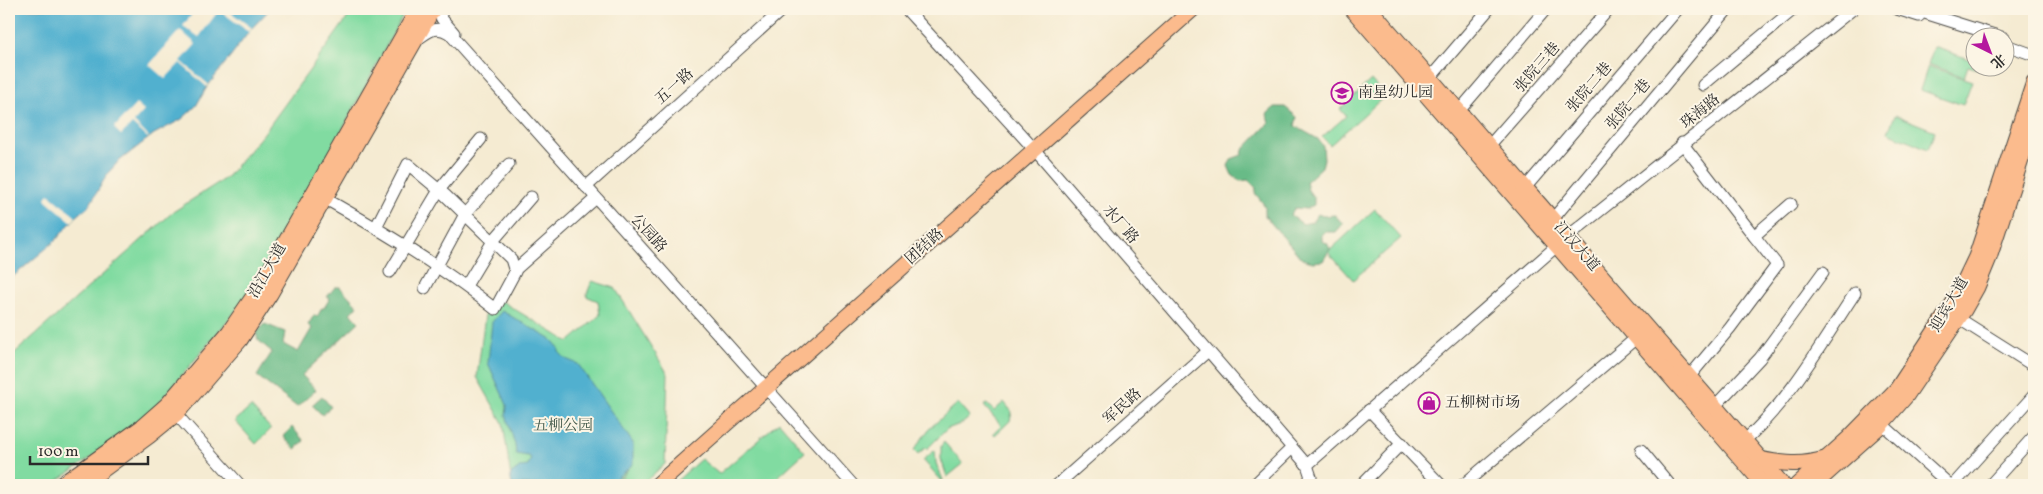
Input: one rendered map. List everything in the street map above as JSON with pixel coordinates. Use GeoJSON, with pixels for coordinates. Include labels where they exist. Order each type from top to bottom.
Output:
{"type":"FeatureCollection","features":[{"type":"Feature","properties":{"kind":"main road","name":"沿江大道"},"geometry":{"type":"LineString","coordinates":[[61,485],[142,427],[167,405],[229,332],[260,287],[418,9]]}},
{"type":"Feature","properties":{"kind":"main road","name":"沿江大道"},"geometry":{"type":"LineString","coordinates":[[82,485],[176,414],[240,340],[270,294],[433,9]]}},
{"type":"Feature","properties":{"kind":"main road","name":"团结路"},"geometry":{"type":"LineString","coordinates":[[657,485],[765,384],[1031,146],[1179,9]]}},
{"type":"Feature","properties":{"kind":"main road","name":"团结路"},"geometry":{"type":"LineString","coordinates":[[1031,146],[1193,9]]}},
{"type":"Feature","properties":{"kind":"main road","name":"江汉大道"},"geometry":{"type":"LineString","coordinates":[[1352,9],[1563,239],[1654,347],[1761,483]]}},
{"type":"Feature","properties":{"kind":"main road","name":"江汉大道"},"geometry":{"type":"LineString","coordinates":[[1370,9],[1551,219],[1563,239]]}},
{"type":"Feature","properties":{"kind":"main road","name":"迎宾大道"},"geometry":{"type":"LineString","coordinates":[[1814,485],[1881,424],[1906,396],[1977,287],[1986,266],[2029,128],[2034,82]]}},
{"type":"Feature","properties":{"kind":"main road","name":"迎宾大道"},"geometry":{"type":"LineString","coordinates":[[1797,485],[1826,473],[1897,389],[1957,297],[1976,257],[2029,128]]}},
{"type":"Feature","properties":{"kind":"main road","name":"江汉大道"},"geometry":{"type":"LineString","coordinates":[[1654,347],[1689,377],[1783,485]]}},
{"type":"Feature","properties":{"kind":"main road","name":"团结路"},"geometry":{"type":"LineString","coordinates":[[646,485],[765,384]]}},
{"type":"Feature","properties":{"kind":"main road"},"geometry":{"type":"LineString","coordinates":[[1760,459],[1786,465],[1810,464],[1826,473]]}},
{"type":"Feature","properties":{"kind":"street"},"geometry":{"type":"LineString","coordinates":[[437,9],[447,26],[588,186],[858,485]]}},
{"type":"Feature","properties":{"kind":"street","name":"五一路"},"geometry":{"type":"LineString","coordinates":[[588,186],[783,9]]}},
{"type":"Feature","properties":{"kind":"street","name":"水厂路"},"geometry":{"type":"LineString","coordinates":[[906,9],[1031,146],[1307,465]]}},
{"type":"Feature","properties":{"kind":"street"},"geometry":{"type":"LineString","coordinates":[[1430,78],[1489,9]]}},
{"type":"Feature","properties":{"kind":"street"},"geometry":{"type":"LineString","coordinates":[[1458,111],[1546,9]]}},
{"type":"Feature","properties":{"kind":"street","name":"张院三巷"},"geometry":{"type":"LineString","coordinates":[[1489,146],[1609,9]]}},
{"type":"Feature","properties":{"kind":"street","name":"张院二巷"},"geometry":{"type":"LineString","coordinates":[[1524,187],[1677,9]]}},
{"type":"Feature","properties":{"kind":"street","name":"张院一巷"},"geometry":{"type":"LineString","coordinates":[[1551,219],[1727,9]]}},
{"type":"Feature","properties":{"kind":"street"},"geometry":{"type":"LineString","coordinates":[[1702,85],[1794,9]]}},
{"type":"Feature","properties":{"kind":"street","name":"珠海路"},"geometry":{"type":"LineString","coordinates":[[1307,465],[1563,239],[1851,9]]}},
{"type":"Feature","properties":{"kind":"street"},"geometry":{"type":"LineString","coordinates":[[1898,9],[1966,32]]}},
{"type":"Feature","properties":{"kind":"street"},"geometry":{"type":"LineString","coordinates":[[1912,9],[1973,28]]}},
{"type":"Feature","properties":{"kind":"street","name":"公园路"},"geometry":{"type":"LineString","coordinates":[[413,43],[435,28],[449,33],[765,384],[853,485]]}},
{"type":"Feature","properties":{"kind":"street"},"geometry":{"type":"LineString","coordinates":[[2016,41],[2034,47]]}},
{"type":"Feature","properties":{"kind":"street"},"geometry":{"type":"LineString","coordinates":[[2016,49],[2034,55]]}},
{"type":"Feature","properties":{"kind":"street"},"geometry":{"type":"LineString","coordinates":[[390,272],[439,190],[482,139]]}},
{"type":"Feature","properties":{"kind":"street"},"geometry":{"type":"LineString","coordinates":[[1682,144],[1777,265],[1730,328],[1689,377]]}},
{"type":"Feature","properties":{"kind":"street"},"geometry":{"type":"LineString","coordinates":[[324,198],[405,245],[466,286],[495,309],[516,272],[512,259],[439,190],[408,164],[376,227]]}},
{"type":"Feature","properties":{"kind":"street"},"geometry":{"type":"LineString","coordinates":[[425,288],[465,214],[509,164]]}},
{"type":"Feature","properties":{"kind":"street"},"geometry":{"type":"LineString","coordinates":[[466,286],[493,240],[530,197]]}},
{"type":"Feature","properties":{"kind":"street"},"geometry":{"type":"LineString","coordinates":[[515,270],[596,198]]}},
{"type":"Feature","properties":{"kind":"street"},"geometry":{"type":"LineString","coordinates":[[1754,236],[1791,204]]}},
{"type":"Feature","properties":{"kind":"street"},"geometry":{"type":"LineString","coordinates":[[1714,407],[1760,358],[1823,272]]}},
{"type":"Feature","properties":{"kind":"street"},"geometry":{"type":"LineString","coordinates":[[1744,441],[1774,411],[1802,373],[1855,293]]}},
{"type":"Feature","properties":{"kind":"street"},"geometry":{"type":"LineString","coordinates":[[1958,318],[2034,366]]}},
{"type":"Feature","properties":{"kind":"street"},"geometry":{"type":"LineString","coordinates":[[1463,485],[1637,327]]}},
{"type":"Feature","properties":{"kind":"street","name":"军民路"},"geometry":{"type":"LineString","coordinates":[[1057,485],[1208,351]]}},
{"type":"Feature","properties":{"kind":"street"},"geometry":{"type":"LineString","coordinates":[[1881,424],[1951,485],[2034,395]]}},
{"type":"Feature","properties":{"kind":"street"},"geometry":{"type":"LineString","coordinates":[[1370,410],[1441,485]]}},
{"type":"Feature","properties":{"kind":"street"},"geometry":{"type":"LineString","coordinates":[[176,414],[240,485]]}},
{"type":"Feature","properties":{"kind":"street"},"geometry":{"type":"LineString","coordinates":[[1990,485],[2034,436]]}},
{"type":"Feature","properties":{"kind":"street"},"geometry":{"type":"LineString","coordinates":[[1361,485],[1402,443]]}},
{"type":"Feature","properties":{"kind":"street"},"geometry":{"type":"LineString","coordinates":[[1254,485],[1292,448]]}},
{"type":"Feature","properties":{"kind":"street"},"geometry":{"type":"LineString","coordinates":[[1641,450],[1670,485]]}},
{"type":"Feature","properties":{"kind":"street"},"geometry":{"type":"LineString","coordinates":[[1306,485],[1311,477],[1307,465]]}},
{"type":"Feature","properties":{"kind":"green space"},"geometry":{"type":"Polygon","coordinates":[[[354,9],[406,9],[266,275],[141,424],[51,485],[9,485],[9,358],[173,212],[227,177],[264,133],[354,9]]]}},
{"type":"Feature","properties":{"kind":"green space"},"geometry":{"type":"Polygon","coordinates":[[[1934,47],[1966,58],[1966,72],[1964,77],[1928,64],[1934,47]]]}},
{"type":"Feature","properties":{"kind":"green space"},"geometry":{"type":"Polygon","coordinates":[[[1928,66],[1972,81],[1963,105],[1920,90],[1928,66]]]}},
{"type":"Feature","properties":{"kind":"green space"},"geometry":{"type":"Polygon","coordinates":[[[1371,80],[1385,96],[1330,145],[1322,137],[1346,116],[1340,109],[1371,80]]]}},
{"type":"Feature","properties":{"kind":"green space"},"geometry":{"type":"Polygon","coordinates":[[[1275,107],[1285,107],[1297,117],[1295,126],[1318,139],[1323,146],[1324,159],[1322,167],[1306,182],[1308,190],[1314,198],[1314,205],[1306,209],[1295,208],[1290,215],[1303,224],[1312,222],[1318,214],[1323,216],[1335,215],[1343,224],[1336,232],[1322,234],[1322,241],[1327,243],[1330,249],[1323,261],[1313,262],[1302,259],[1265,216],[1265,206],[1255,193],[1256,188],[1248,180],[1240,181],[1232,175],[1228,166],[1231,159],[1242,155],[1243,150],[1269,123],[1267,114],[1275,107]]]}},
{"type":"Feature","properties":{"kind":"green space"},"geometry":{"type":"Polygon","coordinates":[[[1895,115],[1935,131],[1928,149],[1888,132],[1895,115]]]}},
{"type":"Feature","properties":{"kind":"green space"},"geometry":{"type":"Polygon","coordinates":[[[1375,209],[1401,238],[1353,280],[1328,252],[1375,209]]]}},
{"type":"Feature","properties":{"kind":"green space","name":"五柳公园"},"geometry":{"type":"Polygon","coordinates":[[[592,281],[615,288],[668,374],[665,464],[641,485],[616,485],[628,469],[613,485],[512,485],[503,423],[477,377],[485,315],[501,301],[569,342],[600,315],[598,301],[586,296],[592,281]]]}},
{"type":"Feature","properties":{"kind":"green space"},"geometry":{"type":"Polygon","coordinates":[[[335,287],[340,287],[358,306],[350,313],[359,322],[302,375],[316,390],[297,407],[257,376],[272,352],[258,340],[256,333],[265,324],[285,332],[283,344],[298,352],[312,328],[308,325],[314,315],[317,317],[322,308],[324,308],[330,298],[327,297],[335,287]]]}},
{"type":"Feature","properties":{"kind":"green space"},"geometry":{"type":"Polygon","coordinates":[[[322,396],[331,407],[322,415],[312,405],[322,396]]]}},
{"type":"Feature","properties":{"kind":"green space"},"geometry":{"type":"Polygon","coordinates":[[[1004,402],[1012,412],[1010,421],[995,435],[993,433],[1001,425],[984,406],[987,404],[994,411],[1004,402]]]}},
{"type":"Feature","properties":{"kind":"green space"},"geometry":{"type":"Polygon","coordinates":[[[958,403],[970,417],[963,423],[947,429],[927,449],[925,448],[918,454],[914,450],[929,429],[958,403]]]}},
{"type":"Feature","properties":{"kind":"green space"},"geometry":{"type":"Polygon","coordinates":[[[251,407],[271,429],[256,444],[235,421],[251,407]]]}},
{"type":"Feature","properties":{"kind":"green space"},"geometry":{"type":"Polygon","coordinates":[[[779,422],[805,452],[769,485],[672,485],[701,459],[719,474],[779,422]]]}},
{"type":"Feature","properties":{"kind":"green space"},"geometry":{"type":"Polygon","coordinates":[[[292,427],[304,441],[295,449],[283,436],[292,427]]]}},
{"type":"Feature","properties":{"kind":"green space"},"geometry":{"type":"Polygon","coordinates":[[[944,442],[963,464],[947,477],[941,459],[941,446],[944,442]]]}},
{"type":"Feature","properties":{"kind":"green space"},"geometry":{"type":"Polygon","coordinates":[[[935,450],[936,463],[942,481],[923,460],[935,450]]]}},
{"type":"Feature","properties":{"kind":"water"},"geometry":{"type":"Polygon","coordinates":[[[9,9],[270,9],[252,28],[207,87],[196,106],[182,119],[154,134],[118,162],[108,173],[89,206],[76,217],[55,241],[9,280],[9,9]]]}},
{"type":"Feature","properties":{"kind":"water","name":"五柳公园"},"geometry":{"type":"Polygon","coordinates":[[[502,311],[552,340],[566,359],[578,364],[633,443],[633,464],[608,485],[512,485],[510,475],[521,467],[528,466],[531,458],[516,454],[506,415],[507,405],[488,363],[492,322],[502,311]]]}},
{"type":"Feature","properties":{"kind":"pier"},"geometry":{"type":"Polygon","coordinates":[[[196,9],[226,9],[252,28],[249,32],[219,10],[199,37],[183,26],[196,9]]]}},
{"type":"Feature","properties":{"kind":"pier"},"geometry":{"type":"Polygon","coordinates":[[[180,30],[196,44],[181,61],[209,85],[207,87],[180,63],[165,79],[149,65],[180,30]]]}},
{"type":"Feature","properties":{"kind":"pier"},"geometry":{"type":"Polygon","coordinates":[[[136,104],[144,111],[134,122],[148,138],[132,124],[121,135],[114,128],[136,104]]]}},
{"type":"Feature","properties":{"kind":"pier"},"geometry":{"type":"Polygon","coordinates":[[[49,194],[76,217],[72,222],[45,199],[49,194]]]}},
{"type":"Feature","properties":{"kind":"place","name":"南星幼儿园"},"geometry":{"type":"Point","coordinates":[1342,93]}},
{"type":"Feature","properties":{"kind":"place","name":"五柳树市场"},"geometry":{"type":"Point","coordinates":[1429,403]}}]}
